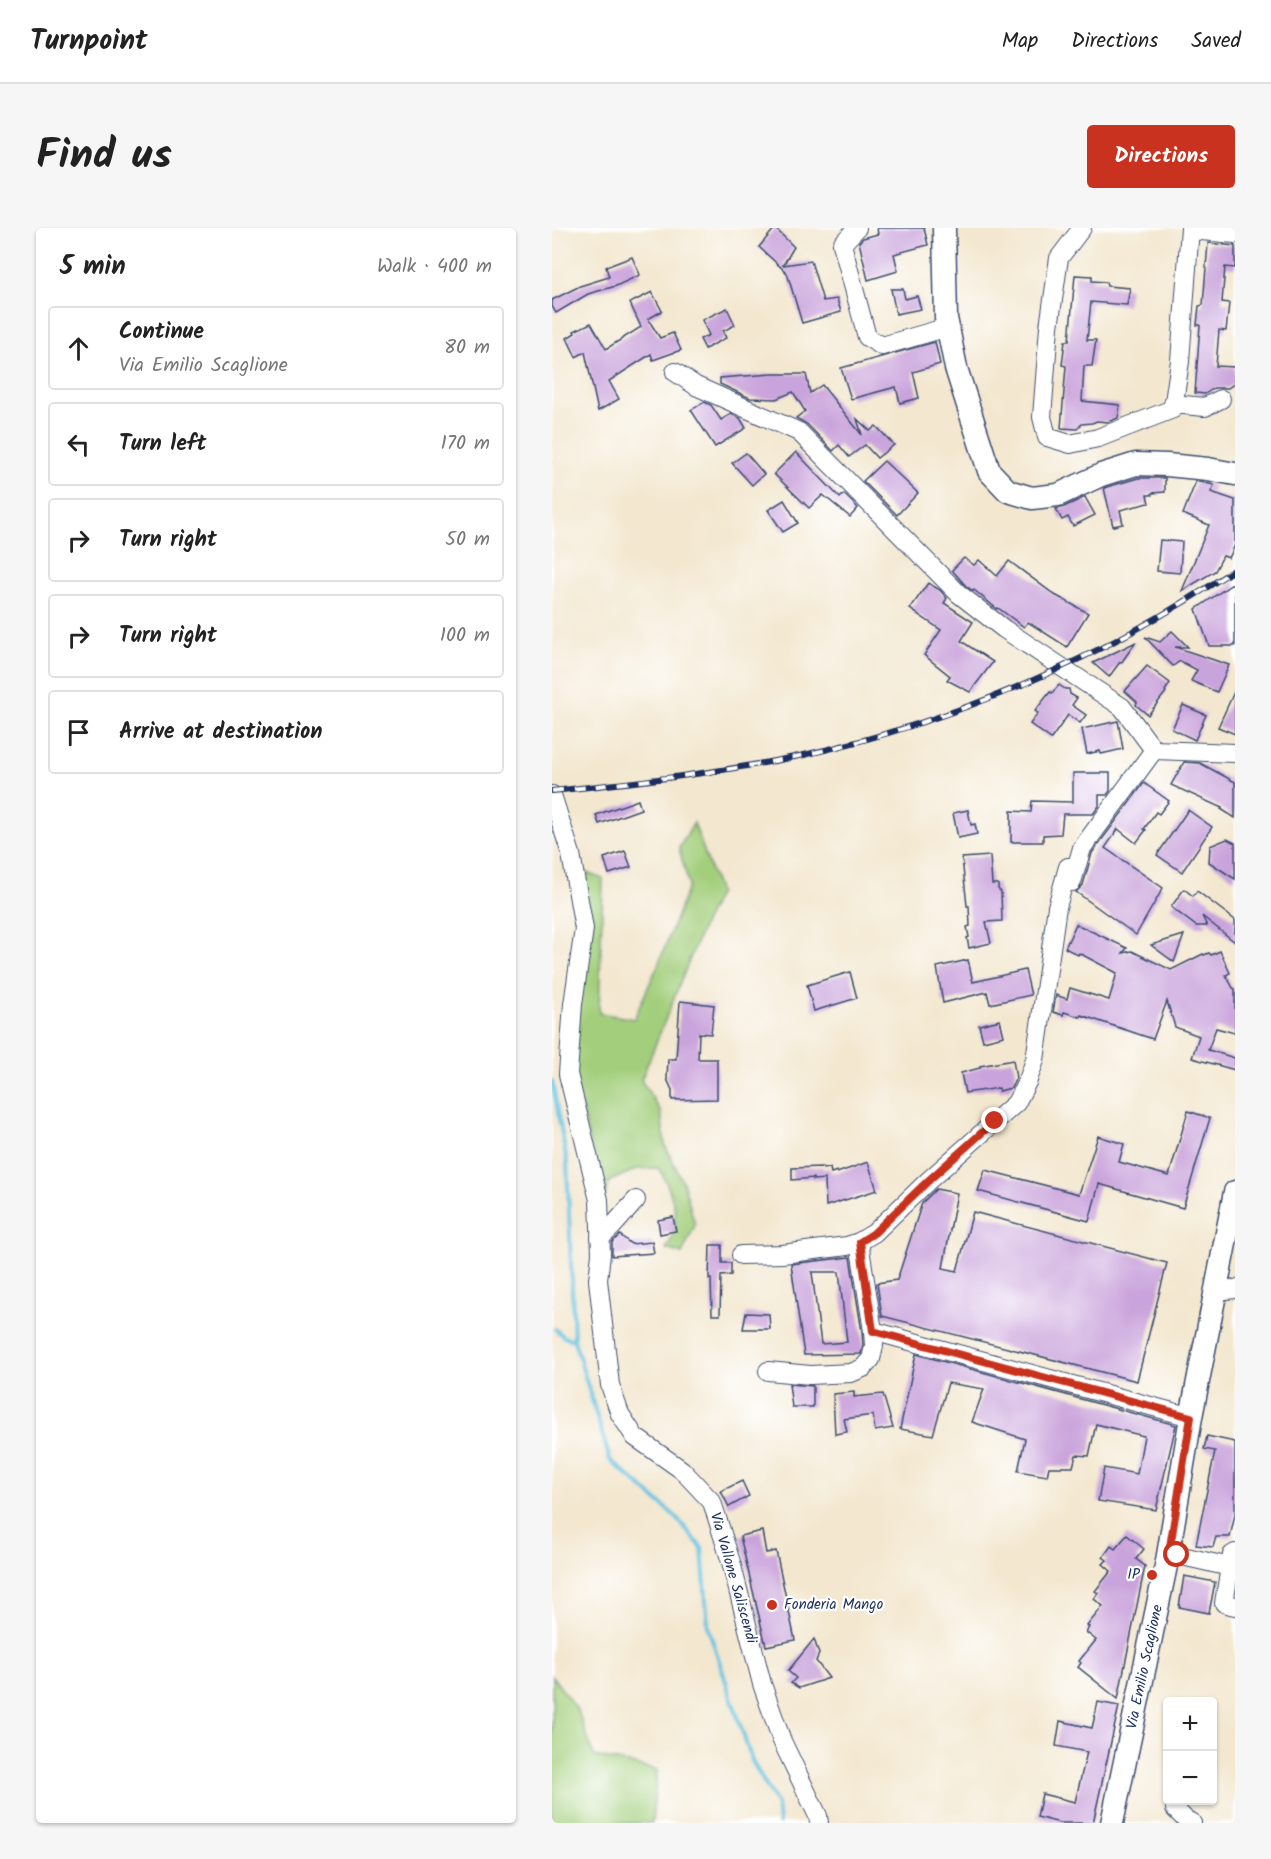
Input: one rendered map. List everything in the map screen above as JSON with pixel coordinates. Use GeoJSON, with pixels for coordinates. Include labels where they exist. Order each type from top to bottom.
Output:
{"type":"FeatureCollection","features":[{"type":"Feature","properties":{"kind":"main road"},"geometry":{"type":"LineString","coordinates":[[944,228],[946,318],[956,368],[989,471],[1008,491],[1032,498],[1058,495],[1101,475],[1136,464],[1208,469],[1235,474]]}},
{"type":"Feature","properties":{"kind":"main road","name":"Via Emilio Scaglione"},"geometry":{"type":"LineString","coordinates":[[1112,1823],[1169,1553],[1191,1417],[1225,1290],[1235,1192]]}},
{"type":"Feature","properties":{"kind":"street"},"geometry":{"type":"LineString","coordinates":[[857,228],[842,244],[867,337],[882,346],[948,327]]}},
{"type":"Feature","properties":{"kind":"street"},"geometry":{"type":"LineString","coordinates":[[1082,228],[1059,258],[1049,327],[1042,417],[1047,437],[1070,444],[1098,438],[1173,408],[1180,361],[1190,229],[1235,234]]}},
{"type":"Feature","properties":{"kind":"street"},"geometry":{"type":"LineString","coordinates":[[675,372],[696,386],[799,432],[959,594],[1004,629],[1122,707],[1154,750]]}},
{"type":"Feature","properties":{"kind":"street"},"geometry":{"type":"LineString","coordinates":[[1173,404],[1205,407],[1221,399]]}},
{"type":"Feature","properties":{"kind":"street"},"geometry":{"type":"LineString","coordinates":[[1154,750],[1235,753]]}},
{"type":"Feature","properties":{"kind":"street"},"geometry":{"type":"LineString","coordinates":[[1050,1011],[1066,907],[1082,848],[1154,750]]}},
{"type":"Feature","properties":{"kind":"street","name":"Via Vallone Saliscendi"},"geometry":{"type":"LineString","coordinates":[[552,795],[572,854],[584,929],[573,1004],[568,1074],[598,1200],[601,1254],[598,1280],[610,1385],[620,1414],[635,1437],[682,1470],[712,1502],[731,1562],[762,1684],[782,1741],[818,1816],[819,1823]]}},
{"type":"Feature","properties":{"kind":"street"},"geometry":{"type":"LineString","coordinates":[[741,1256],[801,1252],[860,1242],[874,1233],[929,1180],[1016,1103],[1035,1060],[1057,907],[1068,867]]}},
{"type":"Feature","properties":{"kind":"street"},"geometry":{"type":"LineString","coordinates":[[600,1238],[636,1200]]}},
{"type":"Feature","properties":{"kind":"street"},"geometry":{"type":"LineString","coordinates":[[768,1371],[810,1375],[851,1373],[863,1368],[871,1359],[874,1346],[873,1331],[860,1242]]}},
{"type":"Feature","properties":{"kind":"street"},"geometry":{"type":"LineString","coordinates":[[873,1331],[1191,1417]]}},
{"type":"Feature","properties":{"kind":"street"},"geometry":{"type":"LineString","coordinates":[[1169,1553],[1232,1560],[1224,1604],[1235,1606]]}},
{"type":"Feature","properties":{"kind":"street"},"geometry":{"type":"LineString","coordinates":[[1175,1809],[1192,1823]]}},
{"type":"Feature","properties":{"kind":"green space"},"geometry":{"type":"Polygon","coordinates":[[[694,823],[719,893],[705,921],[641,1080],[661,1112],[665,1145],[684,1185],[695,1225],[682,1254],[666,1249],[673,1236],[675,1220],[670,1192],[658,1168],[637,1169],[610,1181],[603,1200],[575,1080],[579,870],[603,879],[599,1013],[634,1019],[689,885],[679,848],[694,823]]]}},
{"type":"Feature","properties":{"kind":"green space"},"geometry":{"type":"Polygon","coordinates":[[[552,1676],[578,1711],[594,1756],[657,1770],[652,1823],[552,1823],[552,1676]]]}},
{"type":"Feature","properties":{"kind":"building"},"geometry":{"type":"Polygon","coordinates":[[[775,228],[794,247],[783,265],[811,261],[823,301],[837,299],[841,312],[802,323],[787,273],[759,247],[775,228]]]}},
{"type":"Feature","properties":{"kind":"building"},"geometry":{"type":"Polygon","coordinates":[[[877,228],[924,228],[928,245],[894,254],[898,271],[868,280],[859,242],[863,238],[878,234],[877,228]]]}},
{"type":"Feature","properties":{"kind":"building"},"geometry":{"type":"Polygon","coordinates":[[[1208,243],[1235,246],[1235,268],[1225,267],[1222,302],[1229,303],[1226,331],[1219,330],[1216,366],[1235,367],[1235,383],[1228,388],[1214,388],[1205,394],[1195,393],[1200,325],[1197,325],[1199,306],[1203,305],[1208,243]]]}},
{"type":"Feature","properties":{"kind":"building"},"geometry":{"type":"Polygon","coordinates":[[[632,257],[640,275],[616,286],[588,294],[556,313],[552,300],[580,286],[609,277],[606,267],[632,257]]]}},
{"type":"Feature","properties":{"kind":"building"},"geometry":{"type":"Polygon","coordinates":[[[1075,275],[1092,276],[1092,281],[1106,282],[1107,286],[1130,288],[1127,305],[1091,302],[1087,340],[1096,340],[1092,366],[1084,366],[1082,401],[1120,405],[1118,418],[1108,422],[1097,421],[1082,424],[1077,429],[1061,428],[1066,366],[1062,365],[1065,341],[1069,341],[1075,275]]]}},
{"type":"Feature","properties":{"kind":"building"},"geometry":{"type":"Polygon","coordinates":[[[891,289],[903,289],[905,299],[917,296],[921,309],[896,314],[891,289]]]}},
{"type":"Feature","properties":{"kind":"building"},"geometry":{"type":"Polygon","coordinates":[[[652,292],[662,311],[648,319],[660,338],[673,333],[681,350],[653,360],[651,354],[609,381],[619,399],[598,411],[585,352],[576,357],[567,338],[575,333],[574,331],[591,323],[606,349],[641,327],[630,303],[652,292]]]}},
{"type":"Feature","properties":{"kind":"building"},"geometry":{"type":"Polygon","coordinates":[[[727,308],[735,325],[723,331],[726,338],[705,349],[700,339],[709,335],[702,320],[727,308]]]}},
{"type":"Feature","properties":{"kind":"building"},"geometry":{"type":"Polygon","coordinates":[[[935,342],[940,364],[913,372],[919,398],[900,403],[896,387],[851,399],[841,368],[935,342]]]}},
{"type":"Feature","properties":{"kind":"building"},"geometry":{"type":"Polygon","coordinates":[[[806,374],[810,393],[822,385],[862,435],[857,419],[870,431],[876,426],[894,445],[877,458],[865,445],[849,457],[839,445],[833,451],[807,424],[796,418],[805,411],[793,392],[776,399],[750,398],[720,384],[720,378],[806,374]]]}},
{"type":"Feature","properties":{"kind":"building"},"geometry":{"type":"Polygon","coordinates":[[[704,402],[711,405],[721,420],[731,414],[740,418],[746,428],[715,447],[691,410],[704,402]]]}},
{"type":"Feature","properties":{"kind":"building"},"geometry":{"type":"Polygon","coordinates":[[[796,452],[840,498],[844,494],[858,508],[850,517],[823,495],[809,508],[774,474],[796,452]]]}},
{"type":"Feature","properties":{"kind":"building"},"geometry":{"type":"Polygon","coordinates":[[[746,453],[764,474],[752,485],[732,463],[746,453]]]}},
{"type":"Feature","properties":{"kind":"building"},"geometry":{"type":"Polygon","coordinates":[[[884,461],[918,493],[897,515],[863,481],[884,461]]]}},
{"type":"Feature","properties":{"kind":"building"},"geometry":{"type":"Polygon","coordinates":[[[1138,478],[1165,478],[1165,492],[1147,495],[1149,503],[1120,510],[1123,524],[1113,526],[1104,488],[1138,478]]]}},
{"type":"Feature","properties":{"kind":"building"},"geometry":{"type":"Polygon","coordinates":[[[1196,481],[1214,485],[1211,492],[1235,500],[1235,545],[1229,558],[1223,556],[1215,571],[1182,591],[1209,525],[1183,514],[1196,481]]]}},
{"type":"Feature","properties":{"kind":"building"},"geometry":{"type":"Polygon","coordinates":[[[1085,497],[1095,515],[1073,526],[1068,517],[1062,520],[1056,509],[1085,497]]]}},
{"type":"Feature","properties":{"kind":"building"},"geometry":{"type":"Polygon","coordinates":[[[784,500],[798,523],[783,532],[768,510],[784,500]]]}},
{"type":"Feature","properties":{"kind":"building"},"geometry":{"type":"Polygon","coordinates":[[[1160,540],[1182,542],[1180,573],[1157,571],[1160,540]]]}},
{"type":"Feature","properties":{"kind":"building"},"geometry":{"type":"Polygon","coordinates":[[[964,558],[974,565],[979,560],[997,576],[1009,561],[1055,595],[1088,613],[1067,647],[1028,622],[1024,627],[966,586],[952,570],[964,558]]]}},
{"type":"Feature","properties":{"kind":"building"},"geometry":{"type":"Polygon","coordinates":[[[1235,582],[1235,646],[1209,646],[1196,609],[1235,582]]]}},
{"type":"Feature","properties":{"kind":"building"},"geometry":{"type":"Polygon","coordinates":[[[928,583],[940,590],[947,598],[944,603],[973,622],[961,641],[993,662],[970,692],[947,680],[950,676],[924,655],[941,630],[910,609],[928,583]]]}},
{"type":"Feature","properties":{"kind":"building"},"geometry":{"type":"Polygon","coordinates":[[[1172,631],[1188,647],[1175,647],[1229,665],[1217,692],[1191,681],[1197,670],[1180,661],[1173,666],[1145,637],[1160,642],[1172,631]]]}},
{"type":"Feature","properties":{"kind":"building"},"geometry":{"type":"Polygon","coordinates":[[[1136,642],[1109,677],[1093,663],[1136,642]]]}},
{"type":"Feature","properties":{"kind":"building"},"geometry":{"type":"Polygon","coordinates":[[[1147,666],[1170,683],[1166,692],[1148,715],[1125,691],[1147,666]]]}},
{"type":"Feature","properties":{"kind":"building"},"geometry":{"type":"Polygon","coordinates":[[[1059,685],[1069,689],[1070,694],[1077,698],[1072,705],[1086,715],[1080,723],[1068,715],[1051,739],[1030,724],[1038,713],[1035,711],[1050,692],[1052,693],[1059,685]]]}},
{"type":"Feature","properties":{"kind":"building"},"geometry":{"type":"Polygon","coordinates":[[[1235,690],[1235,734],[1218,727],[1235,690]]]}},
{"type":"Feature","properties":{"kind":"building"},"geometry":{"type":"Polygon","coordinates":[[[1183,705],[1206,715],[1195,740],[1172,729],[1183,705]]]}},
{"type":"Feature","properties":{"kind":"building"},"geometry":{"type":"Polygon","coordinates":[[[1118,721],[1123,749],[1101,754],[1100,751],[1087,754],[1082,729],[1118,721]]]}},
{"type":"Feature","properties":{"kind":"building"},"geometry":{"type":"Polygon","coordinates":[[[1184,762],[1200,763],[1235,782],[1235,818],[1222,808],[1171,785],[1184,762]]]}},
{"type":"Feature","properties":{"kind":"building"},"geometry":{"type":"Polygon","coordinates":[[[1073,773],[1110,773],[1110,791],[1107,795],[1099,795],[1099,806],[1093,814],[1063,814],[1061,834],[1043,835],[1043,842],[1011,842],[1011,811],[1031,812],[1032,801],[1073,802],[1073,773]]]}},
{"type":"Feature","properties":{"kind":"building"},"geometry":{"type":"Polygon","coordinates":[[[1144,783],[1169,801],[1159,814],[1156,812],[1136,843],[1118,829],[1105,848],[1163,888],[1136,935],[1076,892],[1083,885],[1092,853],[1144,783]]]}},
{"type":"Feature","properties":{"kind":"building"},"geometry":{"type":"Polygon","coordinates":[[[638,800],[641,809],[599,824],[596,815],[638,800]]]}},
{"type":"Feature","properties":{"kind":"building"},"geometry":{"type":"Polygon","coordinates":[[[968,810],[971,825],[975,824],[977,834],[958,838],[953,813],[968,810]]]}},
{"type":"Feature","properties":{"kind":"building"},"geometry":{"type":"Polygon","coordinates":[[[1188,810],[1212,827],[1182,872],[1157,855],[1188,810]]]}},
{"type":"Feature","properties":{"kind":"building"},"geometry":{"type":"Polygon","coordinates":[[[1227,839],[1235,843],[1235,879],[1209,862],[1210,846],[1227,839]]]}},
{"type":"Feature","properties":{"kind":"building"},"geometry":{"type":"Polygon","coordinates":[[[625,851],[631,867],[609,874],[604,858],[625,851]]]}},
{"type":"Feature","properties":{"kind":"building"},"geometry":{"type":"Polygon","coordinates":[[[990,856],[992,884],[998,884],[1001,892],[1002,921],[986,922],[991,943],[969,948],[967,927],[970,926],[969,906],[967,906],[962,858],[990,856]]]}},
{"type":"Feature","properties":{"kind":"building"},"geometry":{"type":"Polygon","coordinates":[[[1184,889],[1193,896],[1197,891],[1235,920],[1235,942],[1202,916],[1207,926],[1196,926],[1171,907],[1184,889]]]}},
{"type":"Feature","properties":{"kind":"building"},"geometry":{"type":"Polygon","coordinates":[[[1076,924],[1127,948],[1123,953],[1132,951],[1171,970],[1203,954],[1211,955],[1220,951],[1230,973],[1226,975],[1235,989],[1235,1033],[1216,1028],[1208,1050],[1235,1058],[1235,1070],[1192,1058],[1199,1036],[1175,1027],[1167,1001],[1153,1039],[1081,1015],[1080,1017],[1064,1012],[1063,1015],[1053,1012],[1056,995],[1067,999],[1070,988],[1109,1000],[1117,973],[1065,948],[1076,924]]]}},
{"type":"Feature","properties":{"kind":"building"},"geometry":{"type":"Polygon","coordinates":[[[1184,935],[1174,962],[1151,945],[1184,935]]]}},
{"type":"Feature","properties":{"kind":"building"},"geometry":{"type":"Polygon","coordinates":[[[968,960],[973,982],[1025,970],[1031,995],[990,1004],[987,992],[943,1003],[937,967],[968,960]]]}},
{"type":"Feature","properties":{"kind":"building"},"geometry":{"type":"Polygon","coordinates":[[[850,972],[857,998],[814,1011],[807,985],[850,972]]]}},
{"type":"Feature","properties":{"kind":"building"},"geometry":{"type":"Polygon","coordinates":[[[680,1001],[714,1005],[711,1034],[699,1033],[698,1059],[717,1059],[717,1099],[672,1100],[672,1090],[667,1079],[668,1059],[676,1059],[680,1001]]]}},
{"type":"Feature","properties":{"kind":"building"},"geometry":{"type":"Polygon","coordinates":[[[1000,1020],[1004,1036],[983,1041],[979,1025],[1000,1020]]]}},
{"type":"Feature","properties":{"kind":"building"},"geometry":{"type":"Polygon","coordinates":[[[1013,1060],[1016,1078],[1011,1088],[965,1093],[961,1073],[980,1068],[980,1066],[1013,1060]]]}},
{"type":"Feature","properties":{"kind":"building"},"geometry":{"type":"Polygon","coordinates":[[[1188,1111],[1210,1118],[1183,1208],[1099,1184],[1089,1221],[978,1191],[985,1170],[1079,1194],[1098,1136],[1124,1144],[1119,1162],[1169,1176],[1188,1111]]]}},
{"type":"Feature","properties":{"kind":"building"},"geometry":{"type":"Polygon","coordinates":[[[868,1162],[877,1190],[826,1206],[825,1179],[792,1180],[792,1168],[822,1167],[823,1169],[830,1168],[831,1173],[837,1171],[837,1173],[868,1162]]]}},
{"type":"Feature","properties":{"kind":"building"},"geometry":{"type":"Polygon","coordinates":[[[936,1189],[957,1193],[943,1268],[957,1271],[973,1212],[1167,1263],[1137,1381],[882,1316],[877,1283],[897,1280],[922,1203],[936,1189]]]}},
{"type":"Feature","properties":{"kind":"building"},"geometry":{"type":"Polygon","coordinates":[[[673,1217],[676,1231],[660,1234],[658,1220],[673,1217]]]}},
{"type":"Feature","properties":{"kind":"building"},"geometry":{"type":"Polygon","coordinates":[[[620,1235],[631,1244],[652,1242],[654,1253],[612,1256],[612,1242],[620,1235]]]}},
{"type":"Feature","properties":{"kind":"building"},"geometry":{"type":"Polygon","coordinates":[[[710,1245],[722,1245],[722,1263],[731,1263],[731,1275],[721,1276],[720,1315],[712,1315],[711,1279],[709,1279],[710,1245]]]}},
{"type":"Feature","properties":{"kind":"building"},"geometry":{"type":"Polygon","coordinates":[[[850,1257],[862,1332],[861,1354],[804,1355],[791,1264],[850,1257]],[[812,1272],[821,1344],[847,1342],[839,1272],[812,1272]]]}},
{"type":"Feature","properties":{"kind":"building"},"geometry":{"type":"Polygon","coordinates":[[[746,1313],[769,1314],[770,1329],[743,1329],[746,1313]]]}},
{"type":"Feature","properties":{"kind":"building"},"geometry":{"type":"Polygon","coordinates":[[[916,1354],[1176,1425],[1156,1510],[1098,1501],[1104,1468],[1137,1474],[1144,1436],[1096,1424],[1089,1456],[1076,1455],[1073,1467],[1049,1467],[1047,1476],[1018,1471],[1025,1439],[972,1422],[984,1389],[948,1383],[933,1435],[900,1429],[916,1354]]]}},
{"type":"Feature","properties":{"kind":"building"},"geometry":{"type":"Polygon","coordinates":[[[789,1384],[813,1386],[813,1407],[792,1407],[789,1384]]]}},
{"type":"Feature","properties":{"kind":"building"},"geometry":{"type":"Polygon","coordinates":[[[854,1392],[854,1397],[883,1394],[893,1428],[875,1431],[873,1415],[844,1419],[847,1432],[835,1434],[833,1394],[854,1392]]]}},
{"type":"Feature","properties":{"kind":"building"},"geometry":{"type":"Polygon","coordinates":[[[1207,1436],[1235,1442],[1235,1515],[1230,1537],[1216,1537],[1213,1547],[1196,1545],[1215,1451],[1204,1449],[1207,1436]]]}},
{"type":"Feature","properties":{"kind":"building"},"geometry":{"type":"Polygon","coordinates":[[[742,1481],[749,1496],[729,1507],[721,1491],[742,1481]]]}},
{"type":"Feature","properties":{"kind":"building","name":"Fonderia Mango"},"geometry":{"type":"Polygon","coordinates":[[[762,1531],[766,1553],[776,1551],[795,1640],[766,1646],[740,1536],[762,1531]]]}},
{"type":"Feature","properties":{"kind":"building"},"geometry":{"type":"Polygon","coordinates":[[[1127,1535],[1144,1549],[1136,1559],[1145,1566],[1118,1699],[1078,1667],[1081,1663],[1079,1661],[1096,1640],[1086,1632],[1089,1627],[1087,1626],[1103,1606],[1094,1599],[1098,1593],[1095,1591],[1111,1571],[1103,1564],[1107,1560],[1103,1557],[1111,1546],[1115,1549],[1127,1535]]]}},
{"type":"Feature","properties":{"kind":"building"},"geometry":{"type":"Polygon","coordinates":[[[1184,1576],[1215,1582],[1209,1613],[1179,1607],[1184,1576]]]}},
{"type":"Feature","properties":{"kind":"building"},"geometry":{"type":"Polygon","coordinates":[[[814,1639],[819,1654],[816,1661],[829,1678],[799,1688],[791,1683],[796,1678],[788,1671],[814,1639]]]}},
{"type":"Feature","properties":{"kind":"building"},"geometry":{"type":"Polygon","coordinates":[[[1098,1702],[1119,1706],[1093,1823],[1060,1823],[1037,1817],[1042,1794],[1075,1802],[1087,1752],[1056,1746],[1060,1721],[1092,1728],[1098,1702]]]}},
{"type":"Feature","properties":{"kind":"waterway"},"geometry":{"type":"LineString","coordinates":[[552,1081],[567,1161],[574,1340],[610,1460],[675,1516],[702,1548],[708,1627],[752,1761],[777,1805],[779,1823]]}},
{"type":"Feature","properties":{"kind":"waterway"},"geometry":{"type":"LineString","coordinates":[[555,1329],[564,1337],[574,1340]]}},
{"type":"Feature","properties":{"kind":"railway"},"geometry":{"type":"LineString","coordinates":[[552,791],[741,767],[804,755],[917,724],[973,704],[1082,658],[1186,601],[1235,569]]}},
{"type":"Feature","properties":{"kind":"place","name":"IP"},"geometry":{"type":"Point","coordinates":[1152,1575]}},
{"type":"Feature","properties":{"kind":"place","name":"Fonderia Mango"},"geometry":{"type":"Point","coordinates":[772,1605]}},
{"type":"Feature","properties":{"kind":"route"},"geometry":{"type":"LineString","coordinates":[[995,1121],[874,1233],[860,1242],[873,1331],[1191,1417],[1169,1553],[1177,1555]]}}]}
